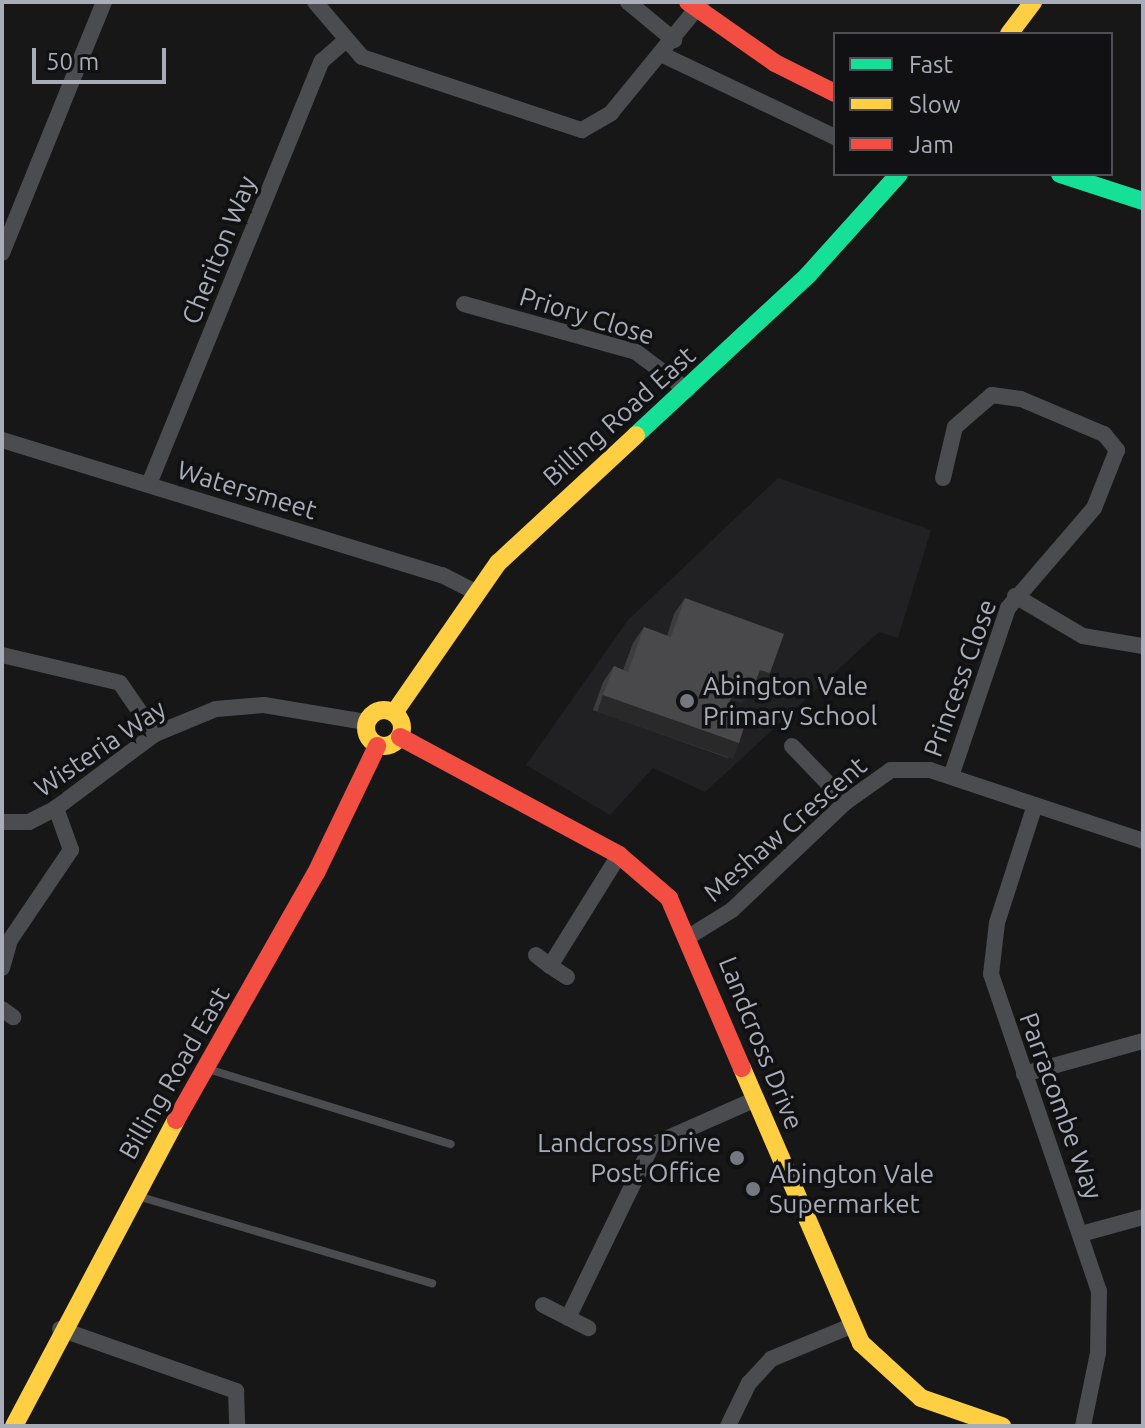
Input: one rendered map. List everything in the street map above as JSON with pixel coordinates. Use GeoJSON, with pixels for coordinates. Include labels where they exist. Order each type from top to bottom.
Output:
{"type":"FeatureCollection","features":[{"type":"Feature","properties":{"kind":"street"},"geometry":{"type":"LineString","coordinates":[[2,253],[104,2]]}},
{"type":"Feature","properties":{"kind":"street"},"geometry":{"type":"LineString","coordinates":[[315,2],[345,41],[376,63],[582,130],[611,113],[663,55],[695,4],[833,92]]}},
{"type":"Feature","properties":{"kind":"street"},"geometry":{"type":"LineString","coordinates":[[628,2],[674,40]]}},
{"type":"Feature","properties":{"kind":"street"},"geometry":{"type":"LineString","coordinates":[[1010,32],[1033,2]]}},
{"type":"Feature","properties":{"kind":"street","name":"Cheriton Way"},"geometry":{"type":"LineString","coordinates":[[149,484],[322,61],[345,41]]}},
{"type":"Feature","properties":{"kind":"street"},"geometry":{"type":"LineString","coordinates":[[663,55],[833,136]]}},
{"type":"Feature","properties":{"kind":"street","name":"Billing Road East"},"geometry":{"type":"LineString","coordinates":[[394,713],[474,591],[523,537],[687,390],[808,275],[897,176]]}},
{"type":"Feature","properties":{"kind":"street"},"geometry":{"type":"LineString","coordinates":[[1066,176],[1143,201]]}},
{"type":"Feature","properties":{"kind":"street","name":"Priory Close"},"geometry":{"type":"LineString","coordinates":[[464,304],[636,352],[687,390]]}},
{"type":"Feature","properties":{"kind":"street","name":"Princess Close"},"geometry":{"type":"LineString","coordinates":[[943,478],[955,427],[992,395],[1021,399],[1113,440],[1112,469],[1094,508],[1015,596],[951,776]]}},
{"type":"Feature","properties":{"kind":"street","name":"Watersmeet"},"geometry":{"type":"LineString","coordinates":[[2,440],[149,484],[474,591]]}},
{"type":"Feature","properties":{"kind":"street","name":"Princess Close"},"geometry":{"type":"LineString","coordinates":[[1015,596],[1083,636],[1143,646]]}},
{"type":"Feature","properties":{"kind":"street"},"geometry":{"type":"LineString","coordinates":[[2,655],[120,683],[155,734]]}},
{"type":"Feature","properties":{"kind":"street","name":"Wisteria Way"},"geometry":{"type":"LineString","coordinates":[[2,822],[29,822],[56,808],[155,734],[241,705],[366,722]]}},
{"type":"Feature","properties":{"kind":"street"},"geometry":{"type":"LineString","coordinates":[[373,713],[394,713],[400,737],[377,746],[366,722],[373,713]]}},
{"type":"Feature","properties":{"kind":"street","name":"Landcross Drive"},"geometry":{"type":"LineString","coordinates":[[400,737],[619,855],[669,898],[690,936],[851,1326],[873,1359],[914,1394],[951,1413],[1002,1426]]}},
{"type":"Feature","properties":{"kind":"street","name":"Billing Road East"},"geometry":{"type":"LineString","coordinates":[[14,1426],[60,1329],[133,1195],[207,1069],[377,746]]}},
{"type":"Feature","properties":{"kind":"street"},"geometry":{"type":"LineString","coordinates":[[792,746],[846,802]]}},
{"type":"Feature","properties":{"kind":"street","name":"Meshaw Crescent"},"geometry":{"type":"LineString","coordinates":[[690,936],[732,910],[846,802],[891,770],[951,776],[1143,841]]}},
{"type":"Feature","properties":{"kind":"street","name":"Parracombe Way"},"geometry":{"type":"LineString","coordinates":[[1035,805],[991,960],[1024,1074],[1081,1234],[1101,1312],[1083,1426]]}},
{"type":"Feature","properties":{"kind":"street"},"geometry":{"type":"LineString","coordinates":[[2,968],[10,940],[71,850],[56,808]]}},
{"type":"Feature","properties":{"kind":"street"},"geometry":{"type":"LineString","coordinates":[[567,977],[543,960],[619,855]]}},
{"type":"Feature","properties":{"kind":"street"},"geometry":{"type":"LineString","coordinates":[[1024,1074],[1143,1041]]}},
{"type":"Feature","properties":{"kind":"street"},"geometry":{"type":"LineString","coordinates":[[568,1318],[652,1145],[756,1099]]}},
{"type":"Feature","properties":{"kind":"street"},"geometry":{"type":"LineString","coordinates":[[1081,1234],[1143,1217]]}},
{"type":"Feature","properties":{"kind":"street"},"geometry":{"type":"LineString","coordinates":[[543,1305],[588,1328]]}},
{"type":"Feature","properties":{"kind":"street"},"geometry":{"type":"LineString","coordinates":[[728,1426],[749,1383],[771,1359],[851,1326]]}},
{"type":"Feature","properties":{"kind":"street"},"geometry":{"type":"LineString","coordinates":[[60,1329],[236,1391],[237,1426]]}},
{"type":"Feature","properties":{"kind":"lane"},"geometry":{"type":"LineString","coordinates":[[207,1069],[451,1144]]}},
{"type":"Feature","properties":{"kind":"lane"},"geometry":{"type":"LineString","coordinates":[[133,1195],[432,1283]]}},
{"type":"Feature","properties":{"kind":"shaded area","name":"Abington Vale Primary School"},"geometry":{"type":"Polygon","coordinates":[[[778,478],[931,530],[898,638],[879,632],[705,792],[653,768],[610,815],[526,765],[628,620],[778,478]]]}},
{"type":"Feature","properties":{"kind":"building"},"geometry":{"type":"Polygon","coordinates":[[[685,598],[784,634],[770,673],[760,670],[753,688],[737,682],[726,711],[747,718],[739,743],[603,695],[614,666],[628,672],[644,627],[671,637],[685,598]]]}},
{"type":"Feature","properties":{"kind":"traffic: fast"},"geometry":{"type":"LineString","coordinates":[[636,435],[808,275],[897,176]]}},
{"type":"Feature","properties":{"kind":"traffic: fast"},"geometry":{"type":"LineString","coordinates":[[1066,176],[1143,201]]}},
{"type":"Feature","properties":{"kind":"traffic: slow"},"geometry":{"type":"LineString","coordinates":[[1010,32],[1033,2]]}},
{"type":"Feature","properties":{"kind":"traffic: slow"},"geometry":{"type":"LineString","coordinates":[[394,713],[498,563],[636,435]]}},
{"type":"Feature","properties":{"kind":"traffic: slow"},"geometry":{"type":"LineString","coordinates":[[384,710],[397,715],[402,728],[397,741],[384,746],[371,741],[366,728],[371,715],[384,710]]}},
{"type":"Feature","properties":{"kind":"traffic: slow"},"geometry":{"type":"LineString","coordinates":[[742,1068],[861,1343],[921,1398],[1002,1426]]}},
{"type":"Feature","properties":{"kind":"traffic: slow"},"geometry":{"type":"LineString","coordinates":[[14,1426],[176,1120]]}},
{"type":"Feature","properties":{"kind":"traffic: jam"},"geometry":{"type":"LineString","coordinates":[[688,2],[775,63],[833,92]]}},
{"type":"Feature","properties":{"kind":"traffic: jam"},"geometry":{"type":"LineString","coordinates":[[400,737],[619,855],[669,898],[742,1068]]}},
{"type":"Feature","properties":{"kind":"traffic: jam"},"geometry":{"type":"LineString","coordinates":[[176,1120],[316,873],[377,746]]}},
{"type":"Feature","properties":{"kind":"place","name":"Abington Vale Primary School"},"geometry":{"type":"Point","coordinates":[687,701]}},
{"type":"Feature","properties":{"kind":"place","name":"Landcross Drive Post Office"},"geometry":{"type":"Point","coordinates":[737,1158]}},
{"type":"Feature","properties":{"kind":"place","name":"Abington Vale Supermarket"},"geometry":{"type":"Point","coordinates":[753,1189]}}]}
